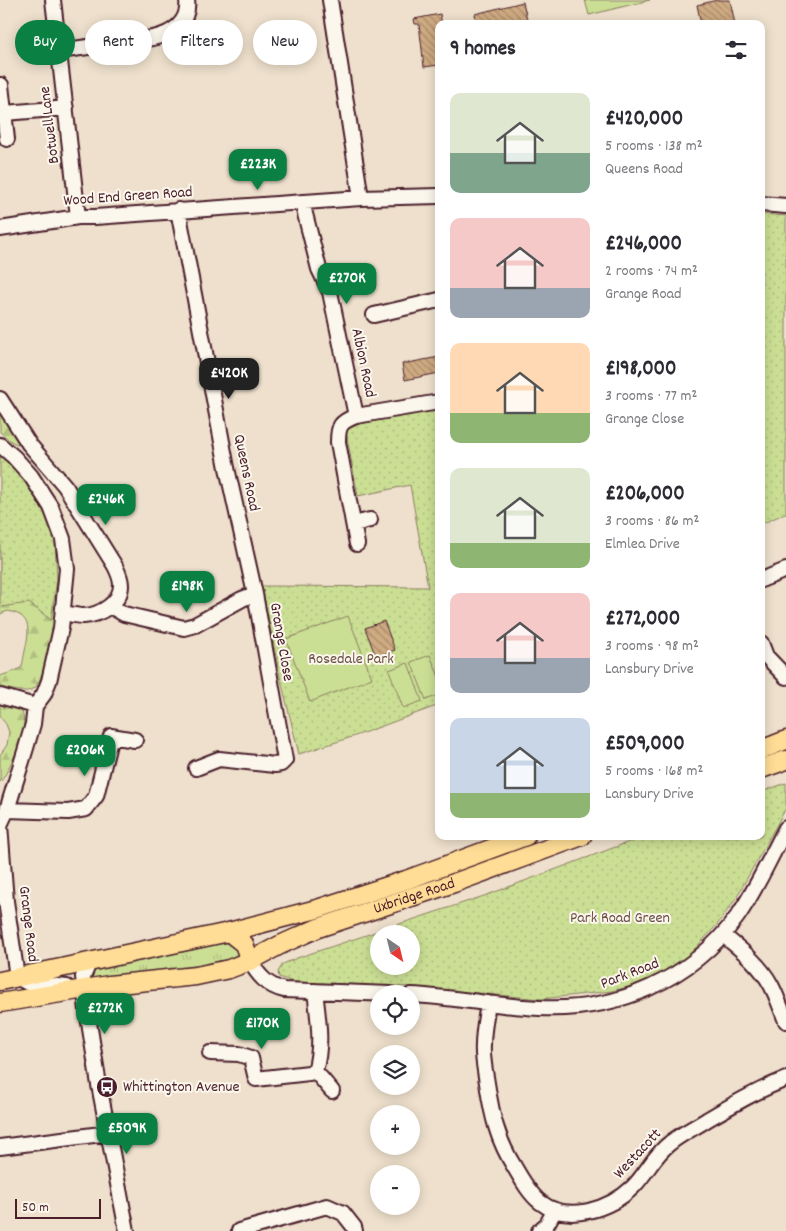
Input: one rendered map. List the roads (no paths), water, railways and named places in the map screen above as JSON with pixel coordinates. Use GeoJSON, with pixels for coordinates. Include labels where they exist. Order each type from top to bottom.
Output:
{"type":"FeatureCollection","features":[{"type":"Feature","properties":{"kind":"main road"},"geometry":{"type":"LineString","coordinates":[[765,748],[786,740]]}},
{"type":"Feature","properties":{"kind":"main road"},"geometry":{"type":"LineString","coordinates":[[765,768],[786,760]]}},
{"type":"Feature","properties":{"kind":"main road","name":"Uxbridge Road"},"geometry":{"type":"LineString","coordinates":[[8,979],[229,932],[363,894],[515,840]]}},
{"type":"Feature","properties":{"kind":"main road","name":"Uxbridge Road"},"geometry":{"type":"LineString","coordinates":[[0,1003],[84,989],[196,976],[229,969],[250,961],[280,944],[318,928],[454,883],[571,840]]}},
{"type":"Feature","properties":{"kind":"main road"},"geometry":{"type":"LineString","coordinates":[[229,932],[244,944],[250,961]]}},
{"type":"Feature","properties":{"kind":"street","name":"Botwell Lane"},"geometry":{"type":"LineString","coordinates":[[53,0],[55,20]]}},
{"type":"Feature","properties":{"kind":"street"},"geometry":{"type":"LineString","coordinates":[[75,49],[153,38],[167,34],[181,23],[184,18],[188,7],[187,0]]}},
{"type":"Feature","properties":{"kind":"street"},"geometry":{"type":"LineString","coordinates":[[330,0],[360,198]]}},
{"type":"Feature","properties":{"kind":"street","name":"Botwell Lane"},"geometry":{"type":"LineString","coordinates":[[61,65],[78,217]]}},
{"type":"Feature","properties":{"kind":"street"},"geometry":{"type":"LineString","coordinates":[[1,85],[7,139]]}},
{"type":"Feature","properties":{"kind":"street"},"geometry":{"type":"LineString","coordinates":[[5,113],[66,108]]}},
{"type":"Feature","properties":{"kind":"street","name":"Wood End Green Road"},"geometry":{"type":"LineString","coordinates":[[0,229],[78,217],[360,198],[435,196]]}},
{"type":"Feature","properties":{"kind":"street","name":"Albion Road"},"geometry":{"type":"LineString","coordinates":[[302,202],[319,269],[330,292],[356,416]]}},
{"type":"Feature","properties":{"kind":"street"},"geometry":{"type":"LineString","coordinates":[[765,204],[786,206]]}},
{"type":"Feature","properties":{"kind":"street","name":"Queens Road"},"geometry":{"type":"LineString","coordinates":[[178,210],[227,468],[255,594]]}},
{"type":"Feature","properties":{"kind":"street"},"geometry":{"type":"LineString","coordinates":[[374,315],[435,301]]}},
{"type":"Feature","properties":{"kind":"street"},"geometry":{"type":"LineString","coordinates":[[0,399],[28,444],[65,486],[115,566],[121,580],[119,594],[110,606],[99,612],[84,616],[64,613]]}},
{"type":"Feature","properties":{"kind":"street","name":"Albion Road"},"geometry":{"type":"LineString","coordinates":[[357,544],[338,442],[338,430],[344,420],[356,416],[435,403]]}},
{"type":"Feature","properties":{"kind":"street","name":"Grange Road"},"geometry":{"type":"LineString","coordinates":[[0,445],[31,476],[51,507],[63,539],[67,569],[64,613],[49,681],[44,694],[35,706],[33,724],[0,825],[6,901],[8,979]]}},
{"type":"Feature","properties":{"kind":"street"},"geometry":{"type":"LineString","coordinates":[[354,524],[370,520]]}},
{"type":"Feature","properties":{"kind":"street"},"geometry":{"type":"LineString","coordinates":[[765,578],[786,570]]}},
{"type":"Feature","properties":{"kind":"street","name":"Grange Close"},"geometry":{"type":"LineString","coordinates":[[110,606],[124,614],[184,628],[195,625],[242,599],[255,594],[285,760],[281,764],[275,765],[220,760],[196,768]]}},
{"type":"Feature","properties":{"kind":"street"},"geometry":{"type":"LineString","coordinates":[[765,653],[786,677]]}},
{"type":"Feature","properties":{"kind":"street"},"geometry":{"type":"LineString","coordinates":[[0,696],[35,706]]}},
{"type":"Feature","properties":{"kind":"street"},"geometry":{"type":"LineString","coordinates":[[6,810],[68,812],[86,809],[96,796],[111,736],[135,740]]}},
{"type":"Feature","properties":{"kind":"street","name":"Park Road"},"geometry":{"type":"LineString","coordinates":[[420,996],[539,1008],[592,1006],[632,996],[676,974],[698,958],[723,934],[746,903],[786,828]]}},
{"type":"Feature","properties":{"kind":"street"},"geometry":{"type":"LineString","coordinates":[[723,934],[764,974],[786,1021]]}},
{"type":"Feature","properties":{"kind":"street"},"geometry":{"type":"LineString","coordinates":[[250,961],[257,973],[274,988],[370,993]]}},
{"type":"Feature","properties":{"kind":"street"},"geometry":{"type":"LineString","coordinates":[[89,962],[84,972],[84,989],[99,1085],[128,1231]]}},
{"type":"Feature","properties":{"kind":"street"},"geometry":{"type":"LineString","coordinates":[[8,979],[40,985],[84,989]]}},
{"type":"Feature","properties":{"kind":"street"},"geometry":{"type":"LineString","coordinates":[[315,991],[320,1040],[315,1071]]}},
{"type":"Feature","properties":{"kind":"street","name":"Westacott"},"geometry":{"type":"LineString","coordinates":[[488,1003],[483,1053],[495,1128],[504,1150],[529,1191],[540,1202],[555,1210],[586,1212],[612,1202],[634,1186],[659,1153],[672,1141],[758,1091],[786,1079]]}},
{"type":"Feature","properties":{"kind":"street"},"geometry":{"type":"LineString","coordinates":[[210,1053],[240,1054],[251,1058],[256,1079],[315,1071]]}},
{"type":"Feature","properties":{"kind":"street"},"geometry":{"type":"LineString","coordinates":[[315,1071],[332,1091]]}},
{"type":"Feature","properties":{"kind":"street"},"geometry":{"type":"LineString","coordinates":[[0,1147],[108,1133]]}},
{"type":"Feature","properties":{"kind":"street"},"geometry":{"type":"LineString","coordinates":[[239,1231],[327,1206],[343,1213],[355,1231]]}},
{"type":"Feature","properties":{"kind":"street"},"geometry":{"type":"LineString","coordinates":[[539,1231],[548,1224],[555,1210]]}},
{"type":"Feature","properties":{"kind":"place","name":"Whittington Avenue"},"geometry":{"type":"Point","coordinates":[107,1087]}},
{"type":"Feature","properties":{"kind":"park label","name":"Rosedale Park"},"geometry":{"type":"Point","coordinates":[351,659]}},
{"type":"Feature","properties":{"kind":"park label","name":"Park Road Green"},"geometry":{"type":"Point","coordinates":[620,918]}}]}
